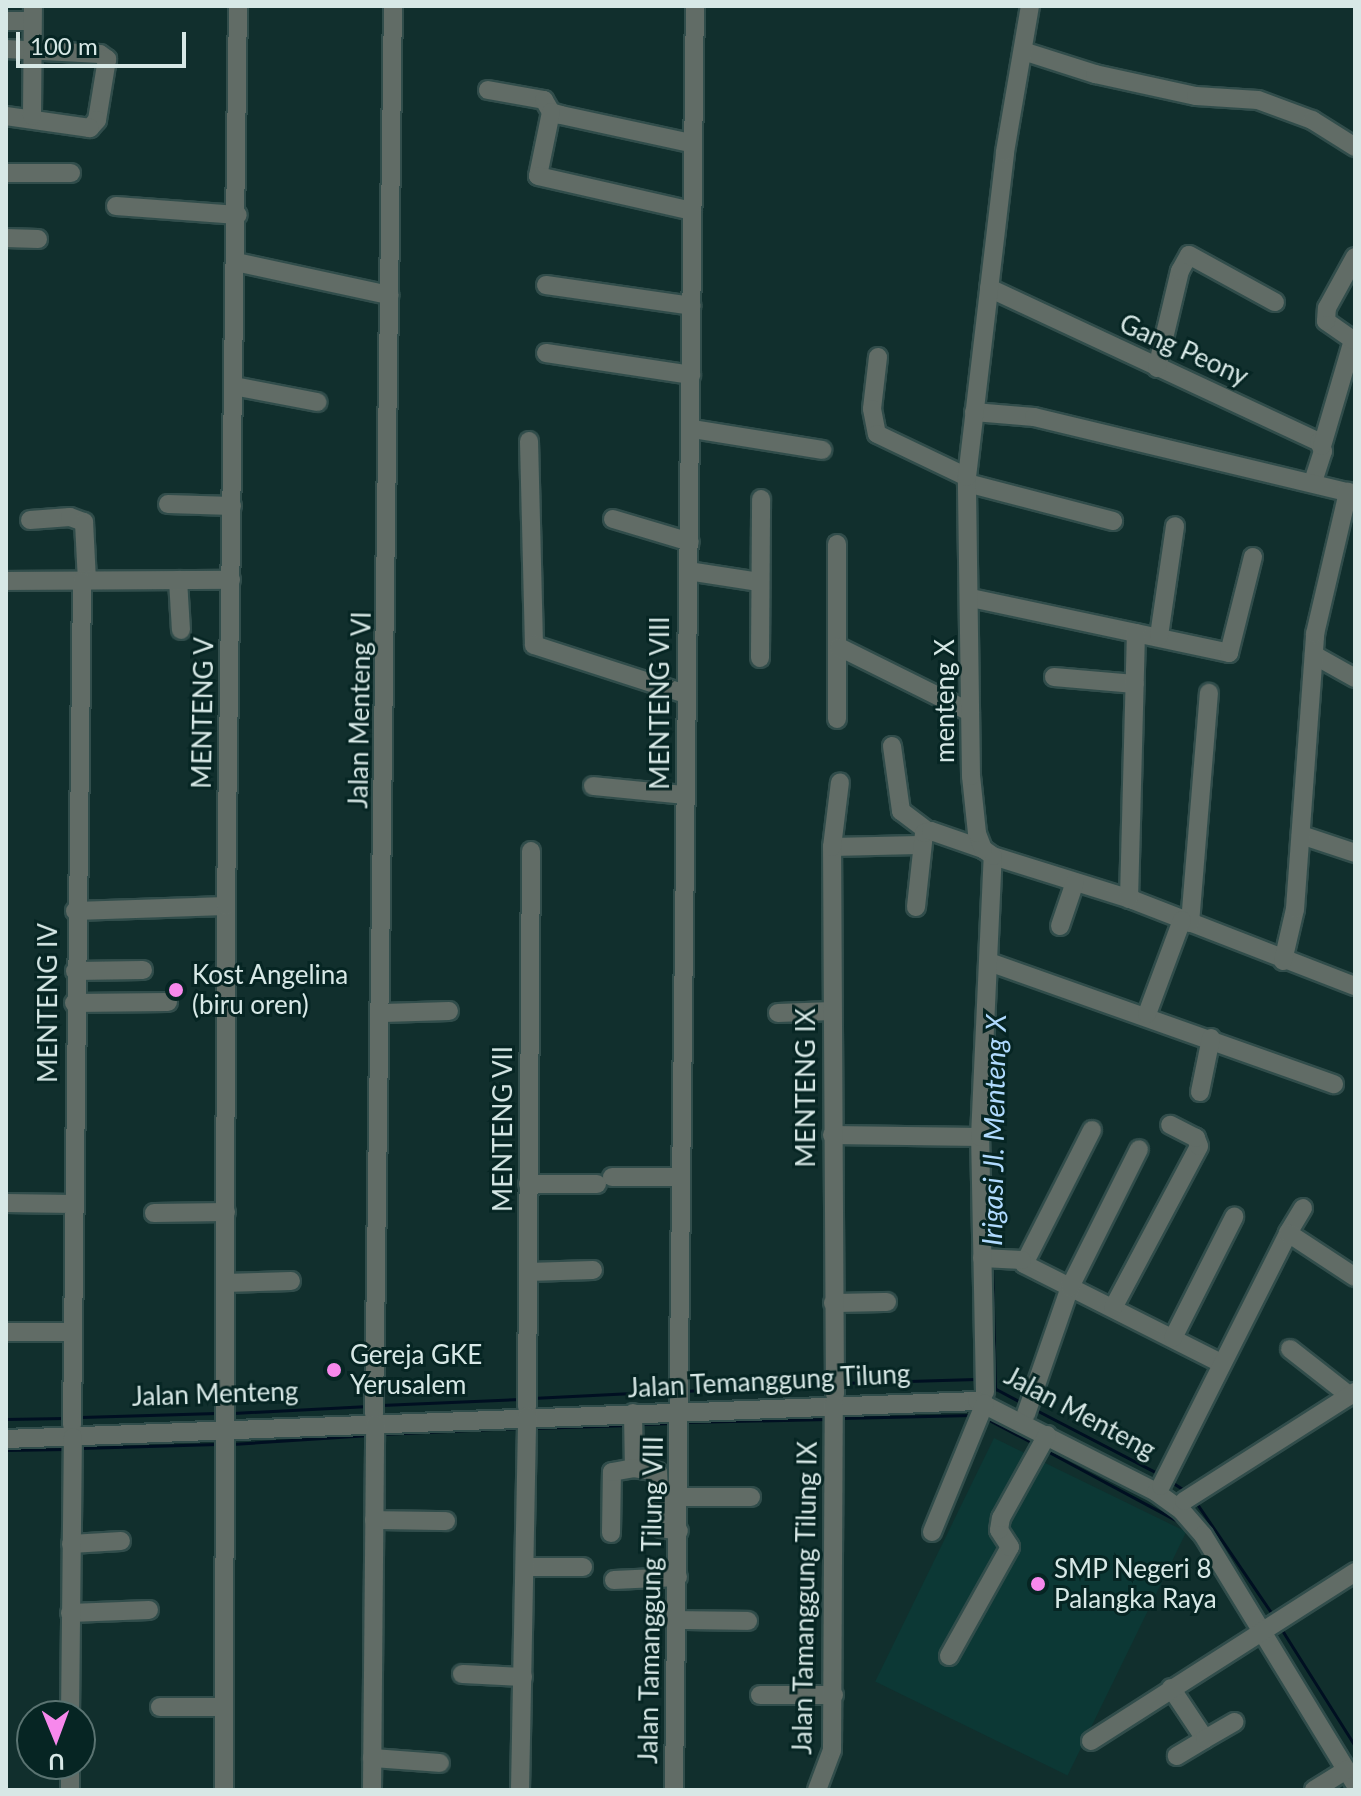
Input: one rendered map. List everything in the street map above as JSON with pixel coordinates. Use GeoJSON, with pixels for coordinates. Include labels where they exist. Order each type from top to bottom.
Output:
{"type":"FeatureCollection","features":[{"type":"Feature","properties":{"kind":"street","name":"MENTENG V"},"geometry":{"type":"LineString","coordinates":[[224,1790],[226,906],[238,215],[238,6]]}},
{"type":"Feature","properties":{"kind":"street","name":"Jalan Menteng VI"},"geometry":{"type":"LineString","coordinates":[[372,1790],[393,6]]}},
{"type":"Feature","properties":{"kind":"street","name":"MENTENG VIII"},"geometry":{"type":"LineString","coordinates":[[680,1406],[686,694],[693,429],[691,143],[695,6]]}},
{"type":"Feature","properties":{"kind":"street","name":"menteng X"},"geometry":{"type":"LineString","coordinates":[[985,1398],[980,1137],[989,962],[988,853],[971,776],[971,598],[967,480],[989,288],[1030,6]]}},
{"type":"Feature","properties":{"kind":"street"},"geometry":{"type":"LineString","coordinates":[[6,21],[32,14],[29,50],[32,116]]}},
{"type":"Feature","properties":{"kind":"street"},"geometry":{"type":"LineString","coordinates":[[6,49],[100,54],[107,59],[92,127],[32,116],[6,116]]}},
{"type":"Feature","properties":{"kind":"street"},"geometry":{"type":"LineString","coordinates":[[1023,51],[1095,74],[1196,96],[1258,100],[1312,120],[1355,147]]}},
{"type":"Feature","properties":{"kind":"street"},"geometry":{"type":"LineString","coordinates":[[488,90],[544,100],[551,112],[538,176],[692,211]]}},
{"type":"Feature","properties":{"kind":"street"},"geometry":{"type":"LineString","coordinates":[[551,112],[691,143]]}},
{"type":"Feature","properties":{"kind":"street"},"geometry":{"type":"LineString","coordinates":[[6,173],[71,173]]}},
{"type":"Feature","properties":{"kind":"street"},"geometry":{"type":"LineString","coordinates":[[116,206],[238,215]]}},
{"type":"Feature","properties":{"kind":"street"},"geometry":{"type":"LineString","coordinates":[[6,238],[38,239]]}},
{"type":"Feature","properties":{"kind":"street"},"geometry":{"type":"LineString","coordinates":[[1157,368],[1180,271],[1189,255],[1275,302]]}},
{"type":"Feature","properties":{"kind":"street"},"geometry":{"type":"LineString","coordinates":[[1313,482],[1353,340],[1326,321],[1327,308],[1355,257]]}},
{"type":"Feature","properties":{"kind":"street"},"geometry":{"type":"LineString","coordinates":[[236,262],[389,295]]}},
{"type":"Feature","properties":{"kind":"street"},"geometry":{"type":"LineString","coordinates":[[546,285],[691,306]]}},
{"type":"Feature","properties":{"kind":"street","name":"Gang Peony"},"geometry":{"type":"LineString","coordinates":[[989,288],[1322,446]]}},
{"type":"Feature","properties":{"kind":"street"},"geometry":{"type":"LineString","coordinates":[[546,353],[691,375]]}},
{"type":"Feature","properties":{"kind":"street"},"geometry":{"type":"LineString","coordinates":[[878,357],[872,409],[877,434],[967,480],[1113,521]]}},
{"type":"Feature","properties":{"kind":"street"},"geometry":{"type":"LineString","coordinates":[[234,386],[317,402]]}},
{"type":"Feature","properties":{"kind":"street"},"geometry":{"type":"LineString","coordinates":[[974,412],[1034,417],[1313,482],[1349,498],[1314,655],[1295,909],[1283,961]]}},
{"type":"Feature","properties":{"kind":"street"},"geometry":{"type":"LineString","coordinates":[[693,429],[822,450]]}},
{"type":"Feature","properties":{"kind":"street"},"geometry":{"type":"LineString","coordinates":[[529,441],[534,645],[686,694]]}},
{"type":"Feature","properties":{"kind":"street"},"geometry":{"type":"LineString","coordinates":[[760,658],[761,499]]}},
{"type":"Feature","properties":{"kind":"street"},"geometry":{"type":"LineString","coordinates":[[168,504],[232,506]]}},
{"type":"Feature","properties":{"kind":"street","name":"MENTENG IV"},"geometry":{"type":"LineString","coordinates":[[30,520],[70,517],[84,522],[75,911],[70,1700]]}},
{"type":"Feature","properties":{"kind":"street"},"geometry":{"type":"LineString","coordinates":[[613,519],[690,542]]}},
{"type":"Feature","properties":{"kind":"street"},"geometry":{"type":"LineString","coordinates":[[1159,636],[1175,526]]}},
{"type":"Feature","properties":{"kind":"street"},"geometry":{"type":"LineString","coordinates":[[837,544],[837,719]]}},
{"type":"Feature","properties":{"kind":"street"},"geometry":{"type":"LineString","coordinates":[[971,598],[1232,651],[1253,557]]}},
{"type":"Feature","properties":{"kind":"street"},"geometry":{"type":"LineString","coordinates":[[688,571],[759,582]]}},
{"type":"Feature","properties":{"kind":"street"},"geometry":{"type":"LineString","coordinates":[[178,580],[181,630]]}},
{"type":"Feature","properties":{"kind":"street"},"geometry":{"type":"LineString","coordinates":[[6,581],[231,580]]}},
{"type":"Feature","properties":{"kind":"street"},"geometry":{"type":"LineString","coordinates":[[1129,899],[1136,633]]}},
{"type":"Feature","properties":{"kind":"street"},"geometry":{"type":"LineString","coordinates":[[839,647],[970,712]]}},
{"type":"Feature","properties":{"kind":"street"},"geometry":{"type":"LineString","coordinates":[[1314,655],[1355,678]]}},
{"type":"Feature","properties":{"kind":"street"},"geometry":{"type":"LineString","coordinates":[[1054,677],[1135,684]]}},
{"type":"Feature","properties":{"kind":"street"},"geometry":{"type":"LineString","coordinates":[[1147,1014],[1186,922],[1209,693]]}},
{"type":"Feature","properties":{"kind":"street"},"geometry":{"type":"LineString","coordinates":[[892,746],[901,811],[923,838],[916,907]]}},
{"type":"Feature","properties":{"kind":"street","name":"MENTENG IX"},"geometry":{"type":"LineString","coordinates":[[834,1399],[832,847],[840,782]]}},
{"type":"Feature","properties":{"kind":"street"},"geometry":{"type":"LineString","coordinates":[[593,786],[685,795]]}},
{"type":"Feature","properties":{"kind":"street"},"geometry":{"type":"LineString","coordinates":[[1301,835],[1355,853]]}},
{"type":"Feature","properties":{"kind":"street"},"geometry":{"type":"LineString","coordinates":[[832,847],[923,838],[988,853],[1129,899],[1283,961],[1355,986]]}},
{"type":"Feature","properties":{"kind":"street","name":"MENTENG VII"},"geometry":{"type":"LineString","coordinates":[[520,1790],[526,1567],[531,851]]}},
{"type":"Feature","properties":{"kind":"street"},"geometry":{"type":"LineString","coordinates":[[1060,926],[1075,882]]}},
{"type":"Feature","properties":{"kind":"street"},"geometry":{"type":"LineString","coordinates":[[75,911],[226,906]]}},
{"type":"Feature","properties":{"kind":"street"},"geometry":{"type":"LineString","coordinates":[[989,962],[1147,1014],[1334,1084]]}},
{"type":"Feature","properties":{"kind":"street"},"geometry":{"type":"LineString","coordinates":[[75,971],[143,970]]}},
{"type":"Feature","properties":{"kind":"street"},"geometry":{"type":"LineString","coordinates":[[74,1003],[168,1002]]}},
{"type":"Feature","properties":{"kind":"street"},"geometry":{"type":"LineString","coordinates":[[383,1013],[449,1011]]}},
{"type":"Feature","properties":{"kind":"street"},"geometry":{"type":"LineString","coordinates":[[778,1013],[832,1011]]}},
{"type":"Feature","properties":{"kind":"street"},"geometry":{"type":"LineString","coordinates":[[1200,1092],[1211,1038]]}},
{"type":"Feature","properties":{"kind":"street"},"geometry":{"type":"LineString","coordinates":[[1113,1308],[1199,1146],[1196,1138],[1170,1125]]}},
{"type":"Feature","properties":{"kind":"street"},"geometry":{"type":"LineString","coordinates":[[1022,1260],[1092,1130]]}},
{"type":"Feature","properties":{"kind":"street"},"geometry":{"type":"LineString","coordinates":[[832,1135],[980,1137]]}},
{"type":"Feature","properties":{"kind":"street"},"geometry":{"type":"LineString","coordinates":[[1026,1414],[1070,1287],[1139,1149]]}},
{"type":"Feature","properties":{"kind":"street"},"geometry":{"type":"LineString","coordinates":[[528,1184],[681,1177]]}},
{"type":"Feature","properties":{"kind":"street"},"geometry":{"type":"LineString","coordinates":[[6,1203],[73,1204]]}},
{"type":"Feature","properties":{"kind":"street"},"geometry":{"type":"LineString","coordinates":[[1161,1486],[1221,1363],[1303,1208]]}},
{"type":"Feature","properties":{"kind":"street"},"geometry":{"type":"LineString","coordinates":[[154,1213],[226,1212]]}},
{"type":"Feature","properties":{"kind":"street"},"geometry":{"type":"LineString","coordinates":[[1173,1338],[1234,1217]]}},
{"type":"Feature","properties":{"kind":"street"},"geometry":{"type":"LineString","coordinates":[[1288,1233],[1355,1277]]}},
{"type":"Feature","properties":{"kind":"street"},"geometry":{"type":"LineString","coordinates":[[982,1258],[1022,1260],[1221,1363]]}},
{"type":"Feature","properties":{"kind":"street"},"geometry":{"type":"LineString","coordinates":[[528,1272],[593,1270]]}},
{"type":"Feature","properties":{"kind":"street"},"geometry":{"type":"LineString","coordinates":[[225,1283],[291,1281]]}},
{"type":"Feature","properties":{"kind":"street"},"geometry":{"type":"LineString","coordinates":[[833,1303],[887,1302]]}},
{"type":"Feature","properties":{"kind":"street"},"geometry":{"type":"LineString","coordinates":[[6,1332],[71,1332]]}},
{"type":"Feature","properties":{"kind":"street"},"geometry":{"type":"LineString","coordinates":[[1184,1501],[1352,1394],[1290,1349]]}},
{"type":"Feature","properties":{"kind":"street"},"geometry":{"type":"LineString","coordinates":[[932,1532],[985,1398]]}},
{"type":"Feature","properties":{"kind":"street","name":"Jalan Temanggung Tilung"},"geometry":{"type":"LineString","coordinates":[[6,1439],[73,1431],[527,1412],[633,1413],[680,1406],[834,1399],[985,1398],[1182,1511],[1203,1535],[1352,1765]]}},
{"type":"Feature","properties":{"kind":"street","name":"Jalan Menteng"},"geometry":{"type":"LineString","coordinates":[[985,1398],[1026,1414],[1184,1501],[1265,1629]]}},
{"type":"Feature","properties":{"kind":"street","name":"Jalan Tamanggung Tilung IX"},"geometry":{"type":"LineString","coordinates":[[817,1790],[832,1754],[834,1399]]}},
{"type":"Feature","properties":{"kind":"street"},"geometry":{"type":"LineString","coordinates":[[527,1412],[680,1406]]}},
{"type":"Feature","properties":{"kind":"street","name":"Jalan Tamanggung Tilung VIII"},"geometry":{"type":"LineString","coordinates":[[674,1790],[680,1406]]}},
{"type":"Feature","properties":{"kind":"street"},"geometry":{"type":"LineString","coordinates":[[633,1413],[634,1468]]}},
{"type":"Feature","properties":{"kind":"street"},"geometry":{"type":"LineString","coordinates":[[6,1427],[73,1431]]}},
{"type":"Feature","properties":{"kind":"street"},"geometry":{"type":"LineString","coordinates":[[949,1656],[1010,1547],[999,1530],[1000,1520],[1047,1435]]}},
{"type":"Feature","properties":{"kind":"street"},"geometry":{"type":"LineString","coordinates":[[611,1533],[612,1472],[634,1468],[658,1472],[662,1530],[679,1531]]}},
{"type":"Feature","properties":{"kind":"street"},"geometry":{"type":"LineString","coordinates":[[679,1497],[751,1497]]}},
{"type":"Feature","properties":{"kind":"street"},"geometry":{"type":"LineString","coordinates":[[374,1520],[446,1521]]}},
{"type":"Feature","properties":{"kind":"street"},"geometry":{"type":"LineString","coordinates":[[71,1544],[121,1541]]}},
{"type":"Feature","properties":{"kind":"street"},"geometry":{"type":"LineString","coordinates":[[526,1567],[583,1567]]}},
{"type":"Feature","properties":{"kind":"street"},"geometry":{"type":"LineString","coordinates":[[1091,1741],[1355,1572]]}},
{"type":"Feature","properties":{"kind":"street"},"geometry":{"type":"LineString","coordinates":[[614,1580],[678,1577]]}},
{"type":"Feature","properties":{"kind":"street"},"geometry":{"type":"LineString","coordinates":[[70,1613],[149,1610]]}},
{"type":"Feature","properties":{"kind":"street"},"geometry":{"type":"LineString","coordinates":[[677,1620],[748,1621]]}},
{"type":"Feature","properties":{"kind":"street"},"geometry":{"type":"LineString","coordinates":[[462,1674],[523,1677]]}},
{"type":"Feature","properties":{"kind":"street"},"geometry":{"type":"LineString","coordinates":[[1171,1688],[1205,1739]]}},
{"type":"Feature","properties":{"kind":"street"},"geometry":{"type":"LineString","coordinates":[[760,1695],[834,1695]]}},
{"type":"Feature","properties":{"kind":"street"},"geometry":{"type":"LineString","coordinates":[[160,1707],[224,1707]]}},
{"type":"Feature","properties":{"kind":"street"},"geometry":{"type":"LineString","coordinates":[[1177,1756],[1235,1722]]}},
{"type":"Feature","properties":{"kind":"street"},"geometry":{"type":"LineString","coordinates":[[372,1758],[440,1763]]}},
{"type":"Feature","properties":{"kind":"street"},"geometry":{"type":"LineString","coordinates":[[1314,1790],[1352,1765]]}},
{"type":"Feature","properties":{"kind":"shaded area","name":"SMP Negeri 8 Palangka Raya"},"geometry":{"type":"Polygon","coordinates":[[[994,1438],[1186,1532],[1068,1775],[875,1682],[994,1438]]]}},
{"type":"Feature","properties":{"kind":"waterway","name":"Irigasi Jl. Menteng X"},"geometry":{"type":"LineString","coordinates":[[990,1178],[992,1250]]}},
{"type":"Feature","properties":{"kind":"waterway","name":"Irigasi Jl. Menteng X"},"geometry":{"type":"LineString","coordinates":[[992,1266],[995,1390]]}},
{"type":"Feature","properties":{"kind":"waterway"},"geometry":{"type":"LineString","coordinates":[[840,1383],[976,1379]]}},
{"type":"Feature","properties":{"kind":"waterway"},"geometry":{"type":"LineString","coordinates":[[684,1391],[828,1383]]}},
{"type":"Feature","properties":{"kind":"waterway"},"geometry":{"type":"LineString","coordinates":[[994,1388],[1022,1403]]}},
{"type":"Feature","properties":{"kind":"waterway"},"geometry":{"type":"LineString","coordinates":[[532,1398],[673,1391]]}},
{"type":"Feature","properties":{"kind":"waterway"},"geometry":{"type":"LineString","coordinates":[[381,1405],[521,1399]]}},
{"type":"Feature","properties":{"kind":"waterway"},"geometry":{"type":"LineString","coordinates":[[233,1413],[369,1406]]}},
{"type":"Feature","properties":{"kind":"waterway"},"geometry":{"type":"LineString","coordinates":[[1036,1410],[1161,1475]]}},
{"type":"Feature","properties":{"kind":"waterway"},"geometry":{"type":"LineString","coordinates":[[81,1417],[217,1413]]}},
{"type":"Feature","properties":{"kind":"waterway"},"geometry":{"type":"LineString","coordinates":[[840,1418],[972,1415]]}},
{"type":"Feature","properties":{"kind":"waterway"},"geometry":{"type":"LineString","coordinates":[[6,1419],[65,1418]]}},
{"type":"Feature","properties":{"kind":"waterway"},"geometry":{"type":"LineString","coordinates":[[684,1422],[828,1419]]}},
{"type":"Feature","properties":{"kind":"waterway"},"geometry":{"type":"LineString","coordinates":[[987,1419],[1033,1443]]}},
{"type":"Feature","properties":{"kind":"waterway"},"geometry":{"type":"LineString","coordinates":[[640,1424],[672,1423]]}},
{"type":"Feature","properties":{"kind":"waterway"},"geometry":{"type":"LineString","coordinates":[[532,1428],[628,1425]]}},
{"type":"Feature","properties":{"kind":"waterway"},"geometry":{"type":"LineString","coordinates":[[380,1434],[520,1428]]}},
{"type":"Feature","properties":{"kind":"waterway"},"geometry":{"type":"LineString","coordinates":[[232,1444],[369,1435]]}},
{"type":"Feature","properties":{"kind":"waterway"},"geometry":{"type":"LineString","coordinates":[[80,1448],[217,1444]]}},
{"type":"Feature","properties":{"kind":"waterway"},"geometry":{"type":"LineString","coordinates":[[6,1450],[65,1449]]}},
{"type":"Feature","properties":{"kind":"waterway"},"geometry":{"type":"LineString","coordinates":[[1047,1451],[1181,1523]]}},
{"type":"Feature","properties":{"kind":"waterway"},"geometry":{"type":"LineString","coordinates":[[1170,1481],[1184,1490]]}},
{"type":"Feature","properties":{"kind":"waterway"},"geometry":{"type":"LineString","coordinates":[[1195,1501],[1274,1617]]}},
{"type":"Feature","properties":{"kind":"waterway"},"geometry":{"type":"LineString","coordinates":[[1280,1627],[1355,1746]]}},
{"type":"Feature","properties":{"kind":"waterway"},"geometry":{"type":"LineString","coordinates":[[1271,1664],[1336,1770]]}},
{"type":"Feature","properties":{"kind":"place","name":"Kost Angelina (biru oren)"},"geometry":{"type":"Point","coordinates":[176,990]}},
{"type":"Feature","properties":{"kind":"place","name":"Gereja GKE Yerusalem"},"geometry":{"type":"Point","coordinates":[334,1370]}},
{"type":"Feature","properties":{"kind":"place","name":"SMP Negeri 8 Palangka Raya"},"geometry":{"type":"Point","coordinates":[1038,1584]}}]}
